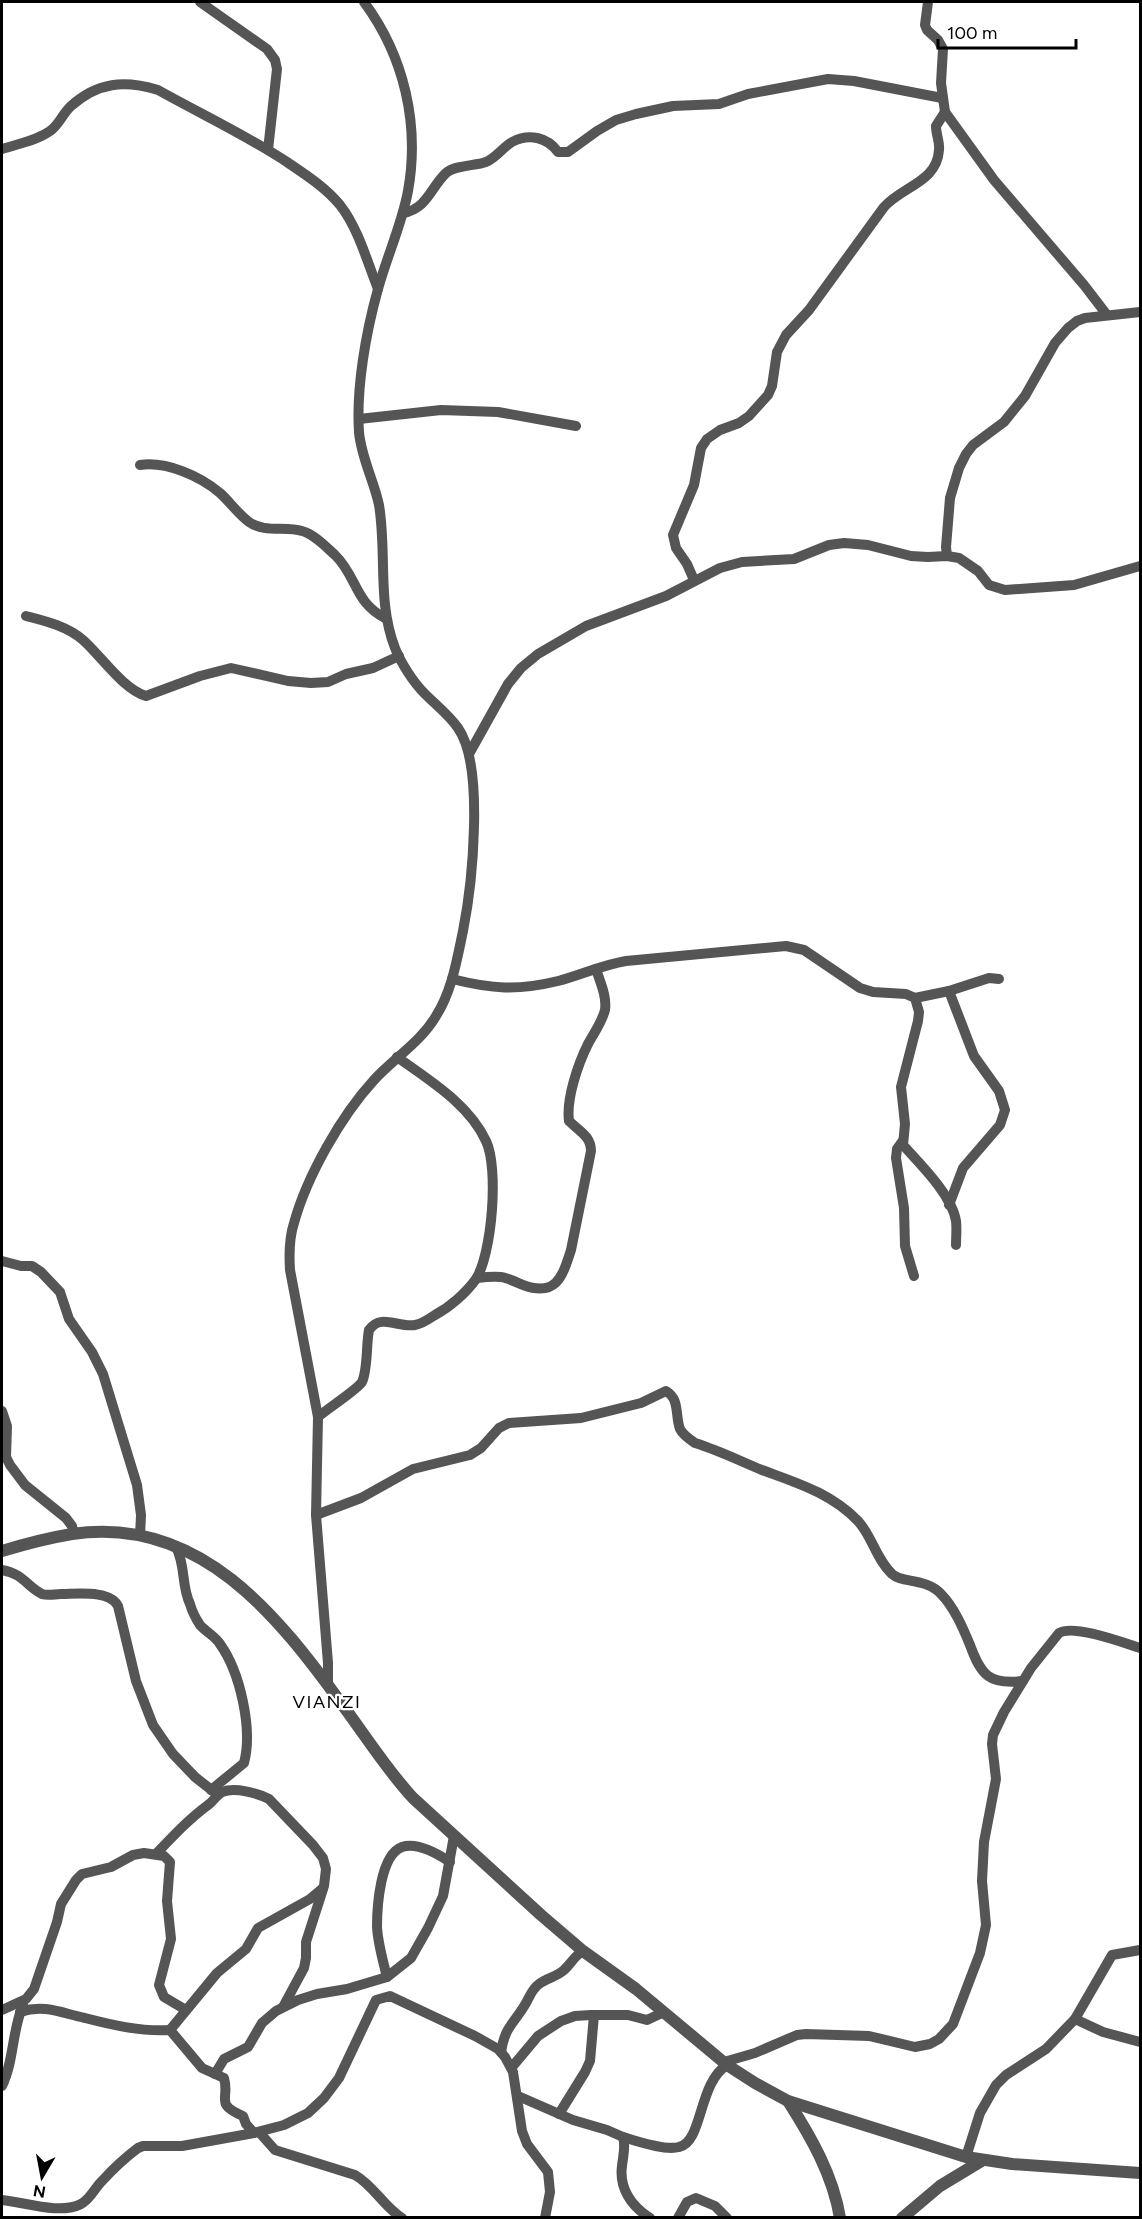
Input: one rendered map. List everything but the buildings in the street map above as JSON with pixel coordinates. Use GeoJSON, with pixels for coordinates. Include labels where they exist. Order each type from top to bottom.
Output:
{"type":"FeatureCollection","features":[{"type":"Feature","properties":{"kind":"street"},"geometry":{"type":"LineString","coordinates":[[200,2],[267,49],[275,60],[277,69],[268,150]]}},
{"type":"Feature","properties":{"kind":"street"},"geometry":{"type":"LineString","coordinates":[[328,1684],[316,1515],[318,1417],[290,1270],[289,1246],[294,1223],[309,1183],[351,1107],[397,1057],[427,1030],[436,1016],[452,979],[464,927],[474,854],[475,828],[469,754],[457,726],[423,693],[399,656],[386,618],[381,522],[373,482],[361,443],[359,419],[362,376],[378,289],[403,213],[411,162],[412,128],[400,70],[391,46],[375,16],[364,2]]}},
{"type":"Feature","properties":{"kind":"street"},"geometry":{"type":"LineString","coordinates":[[928,2],[925,25],[943,49],[942,98],[945,112],[993,180],[1107,315]]}},
{"type":"Feature","properties":{"kind":"street"},"geometry":{"type":"LineString","coordinates":[[403,213],[412,212],[420,207],[444,174],[450,170],[488,161],[512,142],[532,137],[540,138],[549,141],[558,152],[568,152],[616,120],[658,109],[719,104],[748,94],[828,80],[854,81],[942,98]]}},
{"type":"Feature","properties":{"kind":"street"},"geometry":{"type":"LineString","coordinates":[[2,149],[41,137],[52,129],[69,107],[101,86],[141,85],[158,90],[268,150],[314,180],[341,207],[361,246],[378,289]]}},
{"type":"Feature","properties":{"kind":"street"},"geometry":{"type":"LineString","coordinates":[[694,580],[687,564],[676,549],[673,535],[694,485],[701,448],[707,439],[720,430],[739,423],[760,405],[772,386],[777,352],[786,335],[809,310],[891,199],[927,177],[934,169],[940,148],[936,126],[945,112]]}},
{"type":"Feature","properties":{"kind":"street"},"geometry":{"type":"LineString","coordinates":[[947,556],[950,498],[959,468],[973,445],[999,428],[1013,412],[1025,396],[1051,350],[1068,328],[1085,318],[1140,312]]}},
{"type":"Feature","properties":{"kind":"street"},"geometry":{"type":"LineString","coordinates":[[359,419],[441,410],[498,412],[576,426]]}},
{"type":"Feature","properties":{"kind":"street"},"geometry":{"type":"LineString","coordinates":[[140,465],[156,465],[205,482],[249,522],[259,526],[310,534],[343,564],[366,604],[374,612],[386,618]]}},
{"type":"Feature","properties":{"kind":"street"},"geometry":{"type":"LineString","coordinates":[[469,754],[508,684],[521,668],[538,654],[586,626],[666,596],[720,568],[742,562],[794,559],[829,545],[844,543],[868,545],[911,556],[947,556],[968,562],[989,585],[1005,590],[1074,585],[1140,566]]}},
{"type":"Feature","properties":{"kind":"street"},"geometry":{"type":"LineString","coordinates":[[26,616],[70,631],[82,639],[138,693],[147,696],[200,676],[231,668],[288,681],[328,682],[346,674],[373,668],[399,656]]}},
{"type":"Feature","properties":{"kind":"street"},"geometry":{"type":"LineString","coordinates":[[452,979],[492,988],[510,988],[558,981],[612,963],[786,946],[804,950],[860,987],[873,992],[906,994],[915,998],[950,991],[989,978],[999,979]]}},
{"type":"Feature","properties":{"kind":"street"},"geometry":{"type":"LineString","coordinates":[[477,1278],[503,1277],[534,1289],[546,1290],[554,1287],[566,1266],[572,1250],[591,1151],[591,1142],[569,1121],[567,1110],[583,1055],[605,1009],[602,987],[596,969]]}},
{"type":"Feature","properties":{"kind":"street"},"geometry":{"type":"LineString","coordinates":[[950,991],[975,1056],[999,1091],[1005,1110],[999,1125],[963,1168],[950,1205]]}},
{"type":"Feature","properties":{"kind":"street"},"geometry":{"type":"LineString","coordinates":[[914,1276],[905,1246],[904,1208],[896,1158],[905,1124],[901,1088],[918,1021],[919,1012],[915,998]]}},
{"type":"Feature","properties":{"kind":"street"},"geometry":{"type":"LineString","coordinates":[[318,1417],[360,1385],[364,1374],[369,1330],[373,1324],[380,1321],[403,1326],[422,1323],[453,1302],[477,1278],[483,1260],[493,1201],[493,1167],[486,1141],[467,1113],[444,1091],[397,1057]]}},
{"type":"Feature","properties":{"kind":"street"},"geometry":{"type":"LineString","coordinates":[[902,1142],[930,1174],[950,1205],[956,1223],[956,1245]]}},
{"type":"Feature","properties":{"kind":"street"},"geometry":{"type":"LineString","coordinates":[[2,1261],[32,1266],[60,1292],[69,1319],[99,1366],[118,1418],[136,1485],[141,1515],[140,1536]]}},
{"type":"Feature","properties":{"kind":"street"},"geometry":{"type":"LineString","coordinates":[[316,1515],[361,1498],[413,1469],[470,1455],[487,1442],[499,1428],[509,1424],[581,1418],[641,1403],[666,1391],[674,1399],[680,1430],[685,1436],[695,1443],[797,1482],[826,1496],[860,1522],[883,1566],[894,1577],[914,1580],[934,1588],[941,1594],[962,1628],[973,1658],[981,1670],[999,1681],[1023,1681]]}},
{"type":"Feature","properties":{"kind":"street"},"geometry":{"type":"LineString","coordinates":[[2,1411],[7,1426],[6,1457],[10,1465],[25,1485],[66,1518],[74,1534]]}},
{"type":"Feature","properties":{"kind":"street"},"geometry":{"type":"LineString","coordinates":[[2,1551],[74,1534],[115,1533],[140,1536],[197,1555],[236,1582],[277,1621],[328,1684],[394,1778],[413,1798],[541,1916],[583,1951],[636,1989],[725,2063],[754,2083],[788,2101],[966,2157],[1068,2169],[1140,2173]]}},
{"type":"Feature","properties":{"kind":"street"},"geometry":{"type":"LineString","coordinates":[[156,1854],[195,1814],[208,1805],[215,1792],[244,1763],[247,1743],[243,1705],[234,1668],[219,1642],[199,1623],[190,1605],[186,1594],[182,1559],[176,1547]]}},
{"type":"Feature","properties":{"kind":"street"},"geometry":{"type":"LineString","coordinates":[[2,1570],[17,1575],[43,1594],[109,1596],[115,1599],[136,1681],[153,1725],[173,1754],[215,1792],[237,1792],[260,1795],[269,1799],[298,1828],[323,1858],[326,1869],[324,1886],[307,1937],[304,1968],[283,2007]]}},
{"type":"Feature","properties":{"kind":"street"},"geometry":{"type":"LineString","coordinates":[[518,2096],[559,2114],[623,2137],[668,2148],[679,2148],[692,2138],[712,2078],[725,2063],[797,2035],[869,2036],[915,2047],[930,2044],[946,2033],[953,2024],[984,1938],[986,1925],[982,1881],[984,1842],[996,1779],[993,1735],[1023,1681],[1064,1630],[1089,1634],[1140,1648]]}},
{"type":"Feature","properties":{"kind":"street"},"geometry":{"type":"LineString","coordinates":[[215,2074],[224,2059],[248,2047],[268,2016],[283,2007],[317,1994],[346,1989],[387,1977],[411,1958],[428,1928],[446,1886],[454,1836]]}},
{"type":"Feature","properties":{"kind":"street"},"geometry":{"type":"LineString","coordinates":[[387,1977],[377,1929],[384,1870],[392,1854],[402,1847],[420,1848],[450,1862]]}},
{"type":"Feature","properties":{"kind":"street"},"geometry":{"type":"LineString","coordinates":[[2,2086],[20,2012],[37,1982],[61,1904],[82,1874],[111,1867],[133,1855],[144,1852],[164,1856],[170,1862],[171,1872],[167,1894],[171,1939],[159,1985],[164,1997],[186,2010]]}},
{"type":"Feature","properties":{"kind":"street"},"geometry":{"type":"LineString","coordinates":[[20,2012],[41,2007],[129,2028],[151,2031],[170,2030],[217,1973],[246,1949],[258,1928],[310,1899],[324,1886]]}},
{"type":"Feature","properties":{"kind":"street"},"geometry":{"type":"LineString","coordinates":[[966,2157],[980,2113],[996,2085],[1006,2075],[1046,2049],[1075,2019],[1112,1955],[1140,1950]]}},
{"type":"Feature","properties":{"kind":"street"},"geometry":{"type":"LineString","coordinates":[[501,2052],[506,2031],[533,1990],[548,1978],[558,1975],[567,1968],[573,1957],[583,1951]]}},
{"type":"Feature","properties":{"kind":"street"},"geometry":{"type":"LineString","coordinates":[[2,2200],[49,2208],[70,2208],[87,2200],[101,2181],[138,2148],[150,2145],[199,2144],[256,2133],[284,2125],[308,2113],[324,2098],[339,2078],[376,2000],[390,1996],[475,2036],[501,2052],[512,2067],[526,2144],[548,2172],[550,2192],[545,2217]]}},
{"type":"Feature","properties":{"kind":"street"},"geometry":{"type":"LineString","coordinates":[[2,2010],[26,1999]]}},
{"type":"Feature","properties":{"kind":"street"},"geometry":{"type":"LineString","coordinates":[[512,2067],[538,2036],[548,2028],[574,2016],[628,2015],[647,2020],[664,2012]]}},
{"type":"Feature","properties":{"kind":"street"},"geometry":{"type":"LineString","coordinates":[[559,2114],[590,2061],[594,2015]]}},
{"type":"Feature","properties":{"kind":"street"},"geometry":{"type":"LineString","coordinates":[[1075,2019],[1103,2032],[1140,2042]]}},
{"type":"Feature","properties":{"kind":"street"},"geometry":{"type":"LineString","coordinates":[[170,2030],[202,2068],[224,2078],[226,2086],[224,2098],[230,2111],[243,2116],[246,2124],[275,2150],[341,2169],[360,2178],[402,2217]]}},
{"type":"Feature","properties":{"kind":"street"},"geometry":{"type":"LineString","coordinates":[[788,2101],[822,2160],[838,2204],[840,2217]]}},
{"type":"Feature","properties":{"kind":"street"},"geometry":{"type":"LineString","coordinates":[[623,2137],[625,2146],[621,2169],[626,2195],[634,2205],[650,2217]]}},
{"type":"Feature","properties":{"kind":"street"},"geometry":{"type":"LineString","coordinates":[[902,2217],[940,2186],[983,2160]]}},
{"type":"Feature","properties":{"kind":"street"},"geometry":{"type":"LineString","coordinates":[[678,2217],[687,2202],[696,2198],[715,2206],[727,2217]]}},
{"type":"Feature","properties":{"kind":"district","name":"VIANZI"},"geometry":{"type":"Point","coordinates":[327,1702]}}]}
